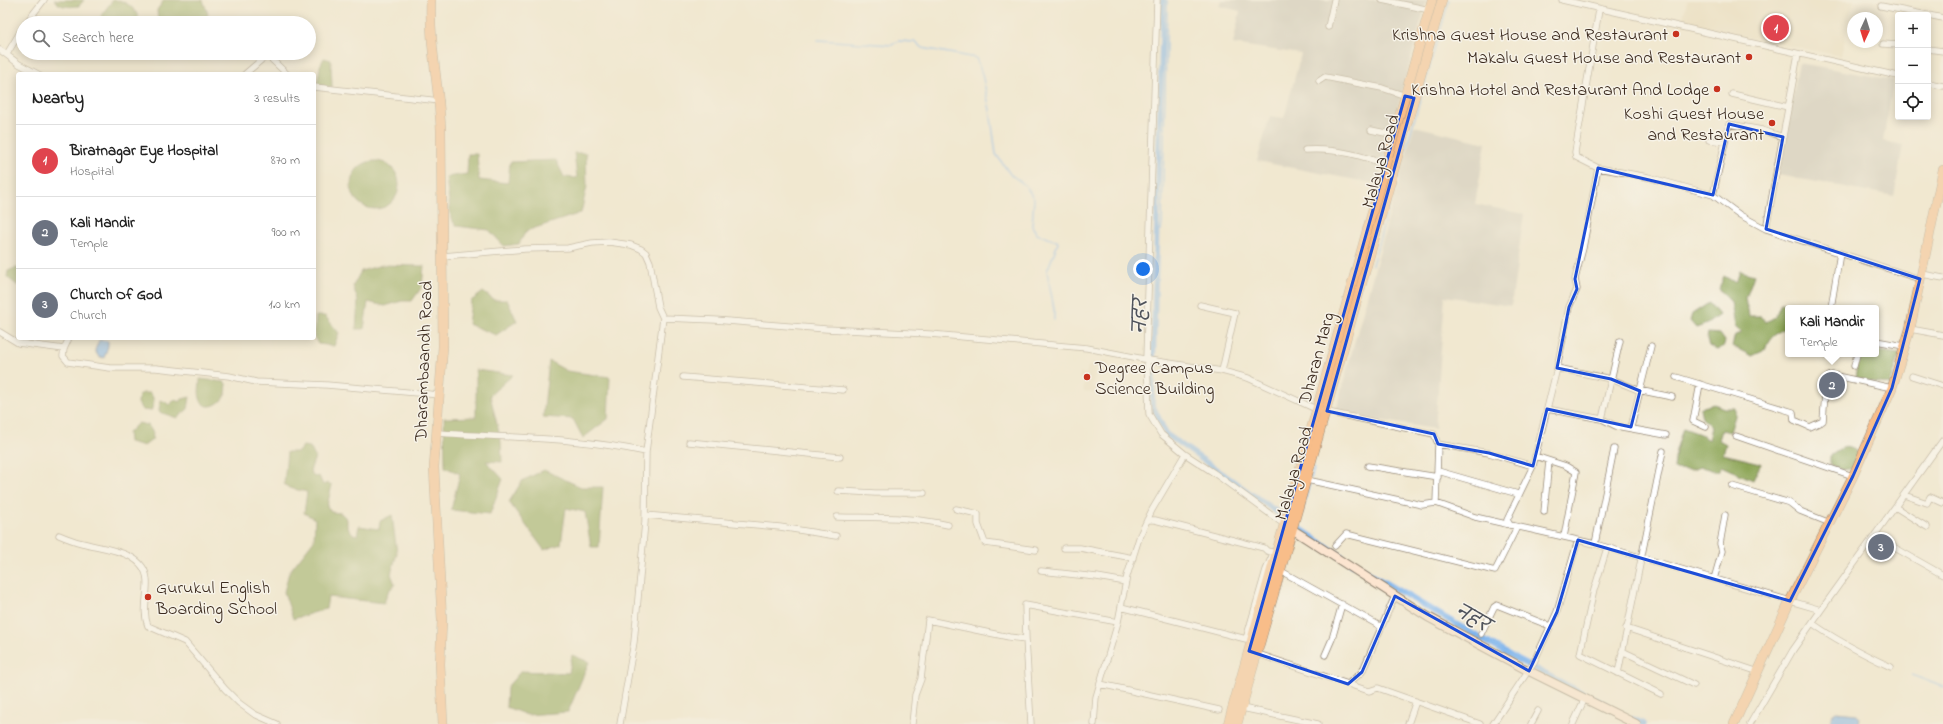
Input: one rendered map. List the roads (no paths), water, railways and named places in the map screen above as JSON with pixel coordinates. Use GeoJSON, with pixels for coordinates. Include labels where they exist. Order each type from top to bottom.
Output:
{"type":"FeatureCollection","features":[{"type":"Feature","properties":{"kind":"main road","name":"Dharambaandh Road"},"geometry":{"type":"LineString","coordinates":[[431,0],[431,17],[440,101],[443,256],[443,346],[434,467],[442,620],[440,664],[443,724]]}},
{"type":"Feature","properties":{"kind":"main road","name":"Dharan Marg"},"geometry":{"type":"LineString","coordinates":[[1228,724],[1253,653],[1323,410],[1386,165],[1395,135],[1410,97],[1432,0]]}},
{"type":"Feature","properties":{"kind":"main road","name":"Malaya Road"},"geometry":{"type":"LineString","coordinates":[[1238,724],[1253,653],[1281,571],[1289,528],[1307,480],[1323,410],[1410,97],[1442,0]]}},
{"type":"Feature","properties":{"kind":"main road"},"geometry":{"type":"LineString","coordinates":[[1734,724],[1790,602],[1853,476],[1892,388],[1910,329],[1942,181],[1943,170]]}},
{"type":"Feature","properties":{"kind":"street"},"geometry":{"type":"LineString","coordinates":[[32,16],[44,0]]}},
{"type":"Feature","properties":{"kind":"street"},"geometry":{"type":"LineString","coordinates":[[1157,0],[1147,360],[1149,414],[1161,434],[1185,454],[1214,472],[1289,528],[1428,617],[1584,700],[1632,723]]}},
{"type":"Feature","properties":{"kind":"street"},"geometry":{"type":"LineString","coordinates":[[1328,27],[1334,0]]}},
{"type":"Feature","properties":{"kind":"street"},"geometry":{"type":"LineString","coordinates":[[1382,0],[1430,10]]}},
{"type":"Feature","properties":{"kind":"street"},"geometry":{"type":"LineString","coordinates":[[1562,0],[1599,10],[1895,75]]}},
{"type":"Feature","properties":{"kind":"street"},"geometry":{"type":"LineString","coordinates":[[1881,6],[1912,12]]}},
{"type":"Feature","properties":{"kind":"street"},"geometry":{"type":"LineString","coordinates":[[1599,10],[1576,157],[1598,168],[1648,177],[1713,195],[1740,215],[1766,229],[1921,277],[1943,278]]}},
{"type":"Feature","properties":{"kind":"street"},"geometry":{"type":"LineString","coordinates":[[1931,16],[1943,18]]}},
{"type":"Feature","properties":{"kind":"street"},"geometry":{"type":"LineString","coordinates":[[6,54],[16,38]]}},
{"type":"Feature","properties":{"kind":"street"},"geometry":{"type":"LineString","coordinates":[[1883,44],[1895,45]]}},
{"type":"Feature","properties":{"kind":"street"},"geometry":{"type":"LineString","coordinates":[[1931,49],[1943,51]]}},
{"type":"Feature","properties":{"kind":"street"},"geometry":{"type":"LineString","coordinates":[[0,50],[19,64],[34,72]]}},
{"type":"Feature","properties":{"kind":"street"},"geometry":{"type":"LineString","coordinates":[[1766,229],[1798,54]]}},
{"type":"Feature","properties":{"kind":"street"},"geometry":{"type":"LineString","coordinates":[[247,72],[260,60]]}},
{"type":"Feature","properties":{"kind":"street"},"geometry":{"type":"LineString","coordinates":[[272,60],[285,72]]}},
{"type":"Feature","properties":{"kind":"street"},"geometry":{"type":"LineString","coordinates":[[1319,81],[1326,77],[1382,88],[1410,97]]}},
{"type":"Feature","properties":{"kind":"street"},"geometry":{"type":"LineString","coordinates":[[1931,84],[1943,86]]}},
{"type":"Feature","properties":{"kind":"street"},"geometry":{"type":"LineString","coordinates":[[316,87],[440,101]]}},
{"type":"Feature","properties":{"kind":"street"},"geometry":{"type":"LineString","coordinates":[[1732,94],[1788,107]]}},
{"type":"Feature","properties":{"kind":"street"},"geometry":{"type":"LineString","coordinates":[[1713,195],[1729,124],[1762,130],[1783,137]]}},
{"type":"Feature","properties":{"kind":"street"},"geometry":{"type":"LineString","coordinates":[[1371,130],[1395,135]]}},
{"type":"Feature","properties":{"kind":"street"},"geometry":{"type":"LineString","coordinates":[[1709,140],[1725,142]]}},
{"type":"Feature","properties":{"kind":"street"},"geometry":{"type":"LineString","coordinates":[[1306,150],[1324,149],[1366,156],[1386,165]]}},
{"type":"Feature","properties":{"kind":"street"},"geometry":{"type":"LineString","coordinates":[[1510,525],[1507,520],[1518,494],[1533,466],[1557,368],[1569,307],[1577,289],[1575,279],[1583,248],[1598,168]]}},
{"type":"Feature","properties":{"kind":"street"},"geometry":{"type":"LineString","coordinates":[[443,256],[524,249],[568,248],[609,242],[631,245],[641,249],[648,258],[658,307],[663,318],[646,452],[646,514],[634,642],[620,724]]}},
{"type":"Feature","properties":{"kind":"street"},"geometry":{"type":"LineString","coordinates":[[1831,305],[1840,253]]}},
{"type":"Feature","properties":{"kind":"street"},"geometry":{"type":"LineString","coordinates":[[1200,305],[1235,312],[1222,371]]}},
{"type":"Feature","properties":{"kind":"street"},"geometry":{"type":"LineString","coordinates":[[663,318],[965,337],[1087,348],[1147,360],[1222,371],[1248,378],[1323,410],[1434,434],[1438,444],[1436,503]]}},
{"type":"Feature","properties":{"kind":"street"},"geometry":{"type":"LineString","coordinates":[[1910,329],[1943,336]]}},
{"type":"Feature","properties":{"kind":"street"},"geometry":{"type":"LineString","coordinates":[[0,332],[18,343],[64,350]]}},
{"type":"Feature","properties":{"kind":"street"},"geometry":{"type":"LineString","coordinates":[[68,340],[63,356],[68,362],[110,368],[156,368],[229,376],[256,382],[327,385],[440,395]]}},
{"type":"Feature","properties":{"kind":"street"},"geometry":{"type":"LineString","coordinates":[[1602,420],[1620,341]]}},
{"type":"Feature","properties":{"kind":"street"},"geometry":{"type":"LineString","coordinates":[[1879,342],[1904,346]]}},
{"type":"Feature","properties":{"kind":"street"},"geometry":{"type":"LineString","coordinates":[[1631,427],[1651,346]]}},
{"type":"Feature","properties":{"kind":"street"},"geometry":{"type":"LineString","coordinates":[[1854,366],[1856,357]]}},
{"type":"Feature","properties":{"kind":"street"},"geometry":{"type":"LineString","coordinates":[[1557,368],[1611,379],[1640,390],[1672,398]]}},
{"type":"Feature","properties":{"kind":"street"},"geometry":{"type":"LineString","coordinates":[[1676,377],[1793,412],[1794,420],[1810,427],[1822,421],[1829,376],[1832,375],[1892,388]]}},
{"type":"Feature","properties":{"kind":"street"},"geometry":{"type":"LineString","coordinates":[[1912,376],[1943,386]]}},
{"type":"Feature","properties":{"kind":"street"},"geometry":{"type":"LineString","coordinates":[[683,377],[843,390]]}},
{"type":"Feature","properties":{"kind":"street"},"geometry":{"type":"LineString","coordinates":[[1700,384],[1693,421],[1706,427]]}},
{"type":"Feature","properties":{"kind":"street"},"geometry":{"type":"LineString","coordinates":[[1547,409],[1602,420],[1616,426],[1631,427],[1666,435]]}},
{"type":"Feature","properties":{"kind":"street"},"geometry":{"type":"LineString","coordinates":[[437,433],[552,439],[623,447],[646,452]]}},
{"type":"Feature","properties":{"kind":"street"},"geometry":{"type":"LineString","coordinates":[[1736,436],[1853,476]]}},
{"type":"Feature","properties":{"kind":"street"},"geometry":{"type":"LineString","coordinates":[[689,442],[840,456]]}},
{"type":"Feature","properties":{"kind":"street"},"geometry":{"type":"LineString","coordinates":[[1750,724],[1793,650],[1943,442]]}},
{"type":"Feature","properties":{"kind":"street"},"geometry":{"type":"LineString","coordinates":[[1438,444],[1489,453],[1533,466]]}},
{"type":"Feature","properties":{"kind":"street"},"geometry":{"type":"LineString","coordinates":[[1595,544],[1614,449]]}},
{"type":"Feature","properties":{"kind":"street"},"geometry":{"type":"LineString","coordinates":[[1618,673],[1663,451]]}},
{"type":"Feature","properties":{"kind":"street"},"geometry":{"type":"LineString","coordinates":[[1094,724],[1096,697],[1118,622],[1126,582],[1133,558],[1147,520],[1185,454]]}},
{"type":"Feature","properties":{"kind":"street"},"geometry":{"type":"LineString","coordinates":[[1535,456],[1576,472],[1564,537]]}},
{"type":"Feature","properties":{"kind":"street"},"geometry":{"type":"LineString","coordinates":[[1544,512],[1549,461]]}},
{"type":"Feature","properties":{"kind":"street"},"geometry":{"type":"LineString","coordinates":[[1368,466],[1438,474],[1518,494]]}},
{"type":"Feature","properties":{"kind":"street"},"geometry":{"type":"LineString","coordinates":[[1307,480],[1422,505],[1436,503],[1475,517],[1595,544],[1642,557],[1821,610]]}},
{"type":"Feature","properties":{"kind":"street"},"geometry":{"type":"LineString","coordinates":[[1732,486],[1790,503],[1800,511],[1830,523]]}},
{"type":"Feature","properties":{"kind":"street"},"geometry":{"type":"LineString","coordinates":[[838,491],[875,494],[924,493]]}},
{"type":"Feature","properties":{"kind":"street"},"geometry":{"type":"LineString","coordinates":[[1904,495],[1927,503],[1930,497],[1943,504]]}},
{"type":"Feature","properties":{"kind":"street"},"geometry":{"type":"LineString","coordinates":[[1895,507],[1927,527]]}},
{"type":"Feature","properties":{"kind":"street"},"geometry":{"type":"LineString","coordinates":[[956,509],[978,514],[978,524],[985,543],[1036,550]]}},
{"type":"Feature","properties":{"kind":"street"},"geometry":{"type":"LineString","coordinates":[[646,514],[780,527],[836,536]]}},
{"type":"Feature","properties":{"kind":"street"},"geometry":{"type":"LineString","coordinates":[[1714,579],[1722,551],[1720,544],[1725,515]]}},
{"type":"Feature","properties":{"kind":"street"},"geometry":{"type":"LineString","coordinates":[[837,517],[887,518],[936,522],[948,525]]}},
{"type":"Feature","properties":{"kind":"street"},"geometry":{"type":"LineString","coordinates":[[1121,607],[1246,639],[1266,570],[1272,556],[1272,552],[1267,551],[1264,548],[1155,520],[1147,520]]}},
{"type":"Feature","properties":{"kind":"street"},"geometry":{"type":"LineString","coordinates":[[1335,546],[1346,534],[1495,571],[1518,527]]}},
{"type":"Feature","properties":{"kind":"street"},"geometry":{"type":"LineString","coordinates":[[59,535],[82,543],[121,553],[140,562],[144,567],[147,579],[145,619],[148,626],[184,642],[239,703],[254,714],[277,724]]}},
{"type":"Feature","properties":{"kind":"street"},"geometry":{"type":"LineString","coordinates":[[1874,536],[1943,575]]}},
{"type":"Feature","properties":{"kind":"street"},"geometry":{"type":"LineString","coordinates":[[1492,724],[1534,662],[1557,612],[1578,540]]}},
{"type":"Feature","properties":{"kind":"street"},"geometry":{"type":"LineString","coordinates":[[1064,548],[1080,548],[1133,558]]}},
{"type":"Feature","properties":{"kind":"street"},"geometry":{"type":"LineString","coordinates":[[1607,548],[1594,590],[1580,654],[1661,694]]}},
{"type":"Feature","properties":{"kind":"street"},"geometry":{"type":"LineString","coordinates":[[1041,571],[1097,577],[1126,582]]}},
{"type":"Feature","properties":{"kind":"street"},"geometry":{"type":"LineString","coordinates":[[1281,571],[1380,626]]}},
{"type":"Feature","properties":{"kind":"street"},"geometry":{"type":"LineString","coordinates":[[1348,684],[1362,672],[1380,626],[1395,596]]}},
{"type":"Feature","properties":{"kind":"street"},"geometry":{"type":"LineString","coordinates":[[1325,655],[1332,639],[1342,604]]}},
{"type":"Feature","properties":{"kind":"street"},"geometry":{"type":"LineString","coordinates":[[1030,724],[1026,605],[1118,622]]}},
{"type":"Feature","properties":{"kind":"street"},"geometry":{"type":"LineString","coordinates":[[1481,634],[1494,607],[1497,605],[1550,626]]}},
{"type":"Feature","properties":{"kind":"street"},"geometry":{"type":"LineString","coordinates":[[912,724],[915,695],[921,679],[928,620],[1009,637],[1026,639]]}},
{"type":"Feature","properties":{"kind":"street"},"geometry":{"type":"LineString","coordinates":[[1812,623],[1830,636],[1891,667]]}},
{"type":"Feature","properties":{"kind":"street"},"geometry":{"type":"LineString","coordinates":[[1626,628],[1759,672]]}},
{"type":"Feature","properties":{"kind":"street"},"geometry":{"type":"LineString","coordinates":[[1622,651],[1694,685]]}},
{"type":"Feature","properties":{"kind":"street"},"geometry":{"type":"LineString","coordinates":[[1253,653],[1368,691],[1378,688],[1480,724]]}},
{"type":"Feature","properties":{"kind":"street"},"geometry":{"type":"LineString","coordinates":[[1100,684],[1219,710]]}},
{"type":"Feature","properties":{"kind":"street"},"geometry":{"type":"LineString","coordinates":[[1573,724],[1584,700]]}},
{"type":"Feature","properties":{"kind":"street"},"geometry":{"type":"LineString","coordinates":[[1408,724],[1416,701]]}},
{"type":"Feature","properties":{"kind":"street"},"geometry":{"type":"LineString","coordinates":[[1242,708],[1318,724]]}},
{"type":"Feature","properties":{"kind":"street"},"geometry":{"type":"LineString","coordinates":[[1531,724],[1538,711]]}},
{"type":"Feature","properties":{"kind":"water"},"geometry":{"type":"Polygon","coordinates":[[[99,340],[108,341],[104,358],[98,356],[95,350],[99,340]]]}},
{"type":"Feature","properties":{"kind":"water"},"geometry":{"type":"Polygon","coordinates":[[[1836,712],[1858,714],[1860,716],[1859,724],[1830,724],[1832,715],[1836,712]]]}},
{"type":"Feature","properties":{"kind":"waterway","name":"नहर"},"geometry":{"type":"LineString","coordinates":[[1163,0],[1152,404],[1166,434],[1287,519]]}},
{"type":"Feature","properties":{"kind":"waterway"},"geometry":{"type":"LineString","coordinates":[[1156,232],[1161,230],[1162,223],[1167,0]]}},
{"type":"Feature","properties":{"kind":"waterway"},"geometry":{"type":"LineString","coordinates":[[1372,265],[1449,0]]}},
{"type":"Feature","properties":{"kind":"waterway"},"geometry":{"type":"LineString","coordinates":[[818,40],[892,45],[898,41],[915,42],[922,48],[976,58],[982,74],[990,110],[996,154],[1010,174],[1025,185],[1034,199],[1032,226],[1037,234],[1057,241],[1058,243],[1047,271],[1054,309],[1054,320]]}},
{"type":"Feature","properties":{"kind":"waterway"},"geometry":{"type":"LineString","coordinates":[[1311,478],[1314,468]]}},
{"type":"Feature","properties":{"kind":"waterway"},"geometry":{"type":"LineString","coordinates":[[1298,527],[1310,482]]}},
{"type":"Feature","properties":{"kind":"waterway","name":"नहर"},"geometry":{"type":"LineString","coordinates":[[1295,525],[1341,556]]}},
{"type":"Feature","properties":{"kind":"waterway","name":"नहर"},"geometry":{"type":"LineString","coordinates":[[1351,563],[1518,660],[1608,706]]}},
{"type":"Feature","properties":{"kind":"waterway"},"geometry":{"type":"LineString","coordinates":[[1912,675],[1943,687]]}},
{"type":"Feature","properties":{"kind":"waterway","name":"नहर"},"geometry":{"type":"LineString","coordinates":[[1633,719],[1644,724]]}},
{"type":"Feature","properties":{"kind":"place","name":"Biratnagar Eye Hospital"},"geometry":{"type":"Point","coordinates":[1776,28]}},
{"type":"Feature","properties":{"kind":"place","name":"Krishna Guest House and Restaurant"},"geometry":{"type":"Point","coordinates":[1676,34]}},
{"type":"Feature","properties":{"kind":"place","name":"Makalu Guest House and Restaurant"},"geometry":{"type":"Point","coordinates":[1749,57]}},
{"type":"Feature","properties":{"kind":"place","name":"Krishna Hotel and Restaurant And Lodge"},"geometry":{"type":"Point","coordinates":[1717,89]}},
{"type":"Feature","properties":{"kind":"place","name":"Koshi Guest House and Restaurant"},"geometry":{"type":"Point","coordinates":[1772,123]}},
{"type":"Feature","properties":{"kind":"place","name":"Degree Campus Science Building"},"geometry":{"type":"Point","coordinates":[1087,377]}},
{"type":"Feature","properties":{"kind":"place","name":"Kali Mandir"},"geometry":{"type":"Point","coordinates":[1832,385]}},
{"type":"Feature","properties":{"kind":"place","name":"Church Of God"},"geometry":{"type":"Point","coordinates":[1881,547]}},
{"type":"Feature","properties":{"kind":"place","name":"Gurukul English Boarding School"},"geometry":{"type":"Point","coordinates":[148,597]}}]}
